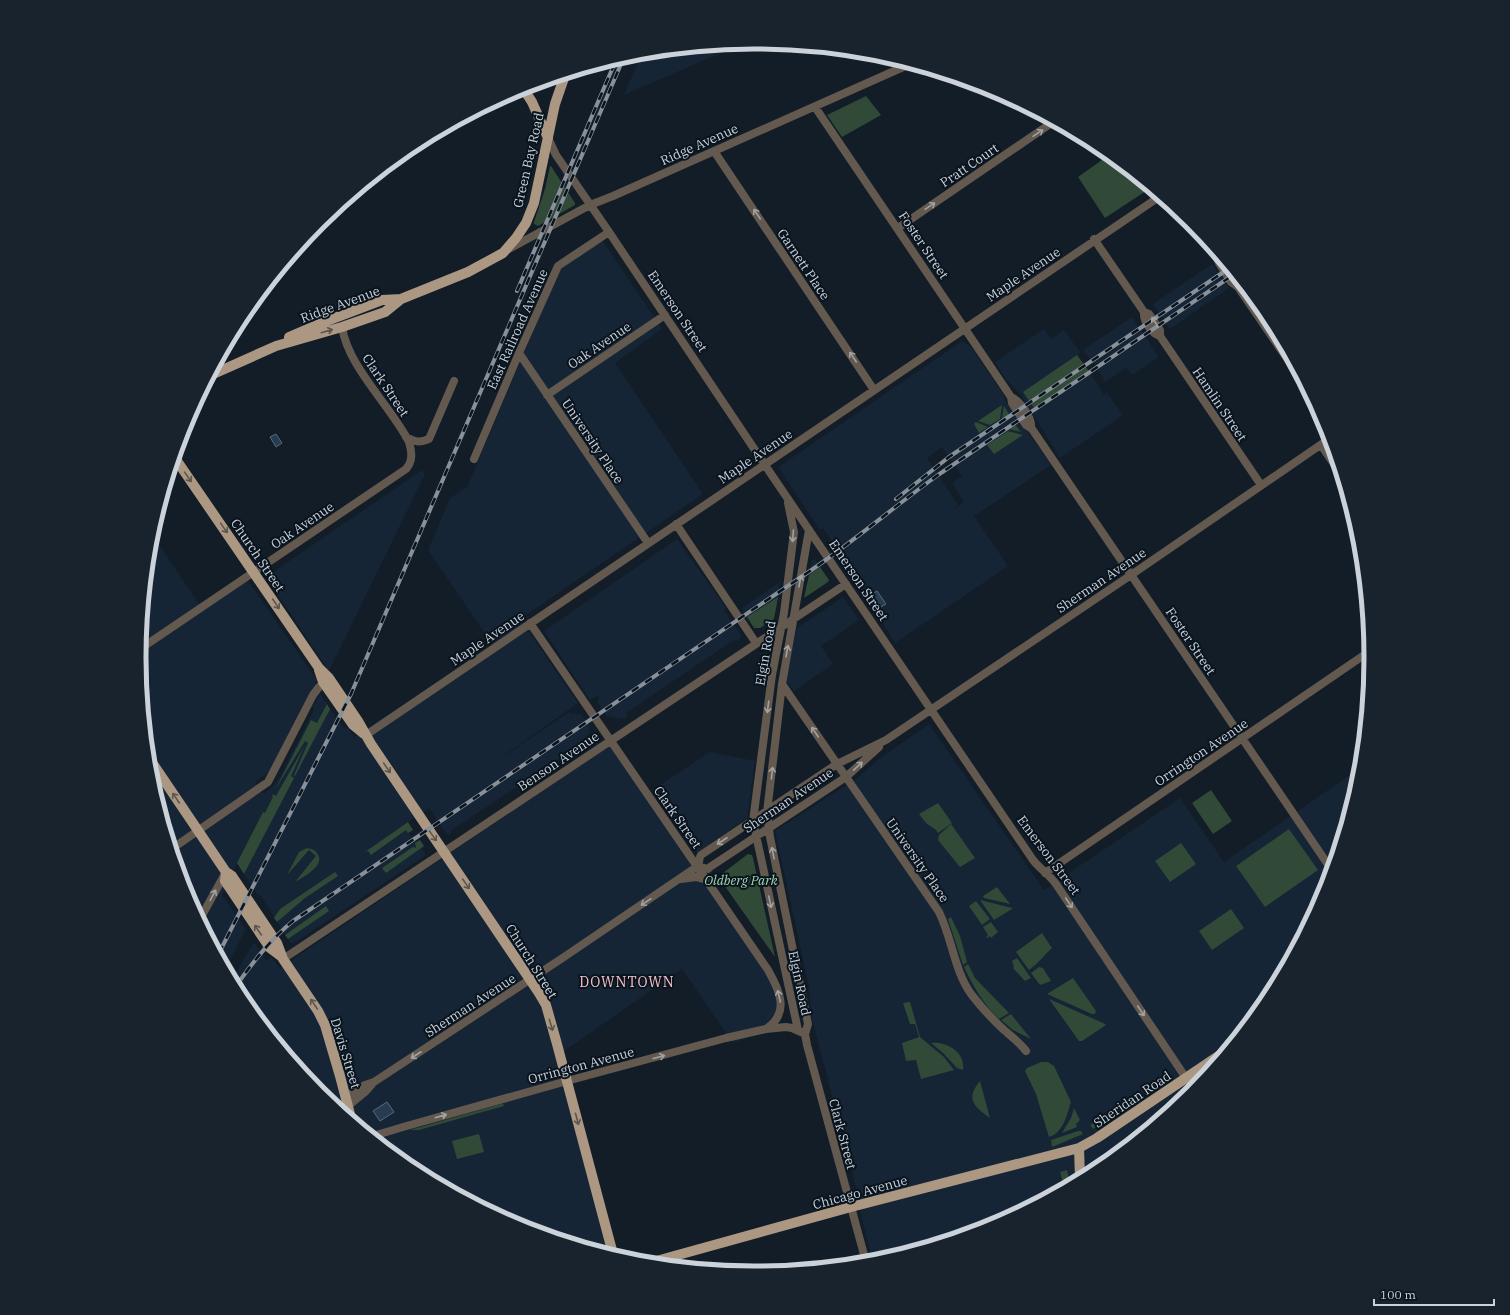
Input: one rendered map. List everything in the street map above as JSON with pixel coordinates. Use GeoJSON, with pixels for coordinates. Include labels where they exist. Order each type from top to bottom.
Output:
{"type":"FeatureCollection","features":[{"type":"Feature","properties":{"kind":"main road","name":"Green Bay Road"},"geometry":{"type":"LineString","coordinates":[[401,299],[468,272],[502,253],[516,238],[526,223],[534,202],[555,104],[563,80]]}},
{"type":"Feature","properties":{"kind":"main road","name":"Emerson Street"},"geometry":{"type":"LineString","coordinates":[[526,93],[532,102],[548,138]]}},
{"type":"Feature","properties":{"kind":"main road","name":"Ridge Avenue"},"geometry":{"type":"LineString","coordinates":[[218,372],[276,346],[296,334],[356,309],[382,300],[401,299]]}},
{"type":"Feature","properties":{"kind":"main road","name":"Ridge Avenue"},"geometry":{"type":"LineString","coordinates":[[276,346],[385,312],[401,299]]}},
{"type":"Feature","properties":{"kind":"main road"},"geometry":{"type":"LineString","coordinates":[[342,326],[356,309]]}},
{"type":"Feature","properties":{"kind":"main road","name":"Church Street"},"geometry":{"type":"LineString","coordinates":[[179,463],[319,668],[329,678],[546,1005],[611,1248]]}},
{"type":"Feature","properties":{"kind":"main road","name":"Church Street"},"geometry":{"type":"LineString","coordinates":[[319,668],[324,684],[353,726],[366,735]]}},
{"type":"Feature","properties":{"kind":"main road","name":"Davis Street"},"geometry":{"type":"LineString","coordinates":[[157,770],[226,872],[232,876],[277,943],[283,959],[318,1011],[325,1025],[346,1097],[345,1107]]}},
{"type":"Feature","properties":{"kind":"main road","name":"Sheridan Road"},"geometry":{"type":"LineString","coordinates":[[1079,1148],[1097,1138],[1208,1063]]}},
{"type":"Feature","properties":{"kind":"main road"},"geometry":{"type":"LineString","coordinates":[[1079,1148],[1080,1171]]}},
{"type":"Feature","properties":{"kind":"main road","name":"Chicago Avenue"},"geometry":{"type":"LineString","coordinates":[[664,1259],[851,1207],[1079,1148]]}},
{"type":"Feature","properties":{"kind":"street","name":"Ridge Avenue"},"geometry":{"type":"LineString","coordinates":[[502,253],[590,205],[902,68]]}},
{"type":"Feature","properties":{"kind":"street","name":"Foster Street"},"geometry":{"type":"LineString","coordinates":[[815,107],[1011,397],[1015,409],[1026,425],[1031,427],[1327,863]]}},
{"type":"Feature","properties":{"kind":"street","name":"Pratt Court"},"geometry":{"type":"LineString","coordinates":[[898,228],[1048,125]]}},
{"type":"Feature","properties":{"kind":"street","name":"Emerson Street"},"geometry":{"type":"LineString","coordinates":[[548,138],[556,155],[787,498],[1033,860],[1039,868],[1056,884],[1186,1078]]}},
{"type":"Feature","properties":{"kind":"street","name":"Garnett Place"},"geometry":{"type":"LineString","coordinates":[[714,151],[874,390]]}},
{"type":"Feature","properties":{"kind":"street","name":"Maple Avenue"},"geometry":{"type":"LineString","coordinates":[[366,735],[1094,239],[1155,199]]}},
{"type":"Feature","properties":{"kind":"street","name":"East Railroad Avenue"},"geometry":{"type":"LineString","coordinates":[[474,459],[558,266],[609,232]]}},
{"type":"Feature","properties":{"kind":"street","name":"Hamlin Street"},"geometry":{"type":"LineString","coordinates":[[1094,239],[1144,312],[1149,314],[1160,330],[1160,336],[1261,485]]}},
{"type":"Feature","properties":{"kind":"street"},"geometry":{"type":"LineString","coordinates":[[1222,268],[1231,282],[1234,283]]}},
{"type":"Feature","properties":{"kind":"street","name":"Oak Avenue"},"geometry":{"type":"LineString","coordinates":[[547,395],[665,315]]}},
{"type":"Feature","properties":{"kind":"street","name":"Clark Street"},"geometry":{"type":"LineString","coordinates":[[342,326],[344,337],[351,355],[406,437],[411,450],[411,457]]}},
{"type":"Feature","properties":{"kind":"street","name":"University Place"},"geometry":{"type":"LineString","coordinates":[[519,353],[648,543]]}},
{"type":"Feature","properties":{"kind":"street"},"geometry":{"type":"LineString","coordinates":[[406,437],[414,442],[428,438],[454,381]]}},
{"type":"Feature","properties":{"kind":"street","name":"Sherman Avenue"},"geometry":{"type":"LineString","coordinates":[[346,1097],[374,1082],[530,980],[698,866],[701,855],[837,764],[886,740],[1324,443]]}},
{"type":"Feature","properties":{"kind":"street"},"geometry":{"type":"LineString","coordinates":[[1321,445],[1329,457]]}},
{"type":"Feature","properties":{"kind":"street","name":"Oak Avenue"},"geometry":{"type":"LineString","coordinates":[[147,644],[406,469],[410,464],[411,457]]}},
{"type":"Feature","properties":{"kind":"street","name":"Elgin Road"},"geometry":{"type":"LineString","coordinates":[[787,498],[794,532],[784,613],[780,627],[772,675],[753,821],[798,1030],[805,1034],[808,1024],[768,828],[767,812],[782,684],[809,530]]}},
{"type":"Feature","properties":{"kind":"street"},"geometry":{"type":"LineString","coordinates":[[676,524],[756,643]]}},
{"type":"Feature","properties":{"kind":"street","name":"Benson Avenue"},"geometry":{"type":"LineString","coordinates":[[283,959],[846,584]]}},
{"type":"Feature","properties":{"kind":"street","name":"Clark Street"},"geometry":{"type":"LineString","coordinates":[[530,623],[698,866],[774,980],[780,1000],[781,1011],[774,1024],[766,1029]]}},
{"type":"Feature","properties":{"kind":"street","name":"Orrington Avenue"},"geometry":{"type":"LineString","coordinates":[[1045,873],[1364,655]]}},
{"type":"Feature","properties":{"kind":"street"},"geometry":{"type":"LineString","coordinates":[[177,846],[268,782],[313,696],[319,687],[324,684]]}},
{"type":"Feature","properties":{"kind":"street","name":"University Place"},"geometry":{"type":"LineString","coordinates":[[782,684],[939,912],[949,938],[954,958],[970,993],[994,1021],[1020,1043],[1026,1052]]}},
{"type":"Feature","properties":{"kind":"street","name":"Sherman Avenue"},"geometry":{"type":"LineString","coordinates":[[698,866],[708,869],[846,777],[886,740]]}},
{"type":"Feature","properties":{"kind":"street"},"geometry":{"type":"LineString","coordinates":[[203,913],[226,872]]}},
{"type":"Feature","properties":{"kind":"street"},"geometry":{"type":"LineString","coordinates":[[678,880],[696,877],[707,880]]}},
{"type":"Feature","properties":{"kind":"street","name":"Orrington Avenue"},"geometry":{"type":"LineString","coordinates":[[378,1135],[726,1038],[766,1029],[786,1027],[798,1030]]}},
{"type":"Feature","properties":{"kind":"street","name":"Clark Street"},"geometry":{"type":"LineString","coordinates":[[805,1034],[825,1115],[864,1256]]}},
{"type":"Feature","properties":{"kind":"street","name":"Sherman Avenue"},"geometry":{"type":"LineString","coordinates":[[346,1108],[374,1082]]}},
{"type":"Feature","properties":{"kind":"shaded area"},"geometry":{"type":"Polygon","coordinates":[[[741,49],[750,49],[742,53],[741,49]]]}},
{"type":"Feature","properties":{"kind":"shaded area"},"geometry":{"type":"Polygon","coordinates":[[[728,50],[624,95],[639,61],[676,54],[728,50]]]}},
{"type":"Feature","properties":{"kind":"shaded area"},"geometry":{"type":"Polygon","coordinates":[[[602,240],[662,329],[615,363],[703,494],[520,619],[578,703],[488,767],[569,712],[572,714],[581,714],[590,727],[586,744],[584,746],[581,744],[452,830],[450,835],[446,833],[429,808],[408,822],[413,830],[409,833],[415,842],[420,840],[424,846],[422,848],[426,855],[291,944],[261,896],[258,895],[237,864],[222,895],[246,929],[229,963],[209,927],[179,853],[167,815],[158,776],[152,737],[146,658],[148,618],[158,542],[201,607],[245,576],[316,679],[316,682],[273,765],[268,773],[255,782],[264,794],[277,782],[314,710],[313,706],[320,694],[344,729],[348,727],[354,737],[493,645],[428,550],[450,498],[467,487],[559,270],[602,240]]]}},
{"type":"Feature","properties":{"kind":"shaded area"},"geometry":{"type":"Polygon","coordinates":[[[1212,264],[1229,288],[1170,329],[1153,304],[1212,264]]]}},
{"type":"Feature","properties":{"kind":"shaded area"},"geometry":{"type":"Polygon","coordinates":[[[1132,317],[1159,357],[1132,375],[1126,368],[1105,382],[1098,369],[1083,350],[1132,317]]]}},
{"type":"Feature","properties":{"kind":"shaded area"},"geometry":{"type":"Polygon","coordinates":[[[1044,329],[1051,339],[1064,330],[1080,352],[1077,355],[1104,395],[1107,393],[1123,415],[1060,458],[1020,394],[1005,378],[995,362],[1044,329]]]}},
{"type":"Feature","properties":{"kind":"shaded area"},"geometry":{"type":"Polygon","coordinates":[[[962,341],[971,347],[1003,394],[1006,402],[1051,465],[974,516],[1008,566],[895,643],[875,610],[843,567],[848,565],[823,528],[820,530],[779,468],[962,341]],[[942,447],[927,458],[958,505],[952,510],[964,502],[952,483],[962,476],[942,447]]]}},
{"type":"Feature","properties":{"kind":"shaded area"},"geometry":{"type":"Polygon","coordinates":[[[276,434],[282,443],[276,447],[270,437],[276,434]]]}},
{"type":"Feature","properties":{"kind":"shaded area"},"geometry":{"type":"Polygon","coordinates":[[[422,470],[425,474],[329,671],[266,577],[422,470]]]}},
{"type":"Feature","properties":{"kind":"shaded area"},"geometry":{"type":"Polygon","coordinates":[[[677,539],[726,608],[724,610],[741,635],[740,639],[737,641],[734,640],[626,713],[627,716],[625,719],[618,719],[616,717],[613,718],[611,716],[607,717],[597,702],[599,699],[598,695],[590,700],[544,631],[677,539]]]}},
{"type":"Feature","properties":{"kind":"shaded area"},"geometry":{"type":"Polygon","coordinates":[[[815,559],[820,567],[809,575],[812,560],[815,559]]]}},
{"type":"Feature","properties":{"kind":"shaded area"},"geometry":{"type":"Polygon","coordinates":[[[780,582],[776,610],[753,625],[742,608],[780,582]]]}},
{"type":"Feature","properties":{"kind":"shaded area"},"geometry":{"type":"Polygon","coordinates":[[[877,591],[886,604],[881,607],[872,594],[877,591]]]}},
{"type":"Feature","properties":{"kind":"shaded area"},"geometry":{"type":"Polygon","coordinates":[[[843,597],[859,620],[821,646],[833,664],[794,691],[785,680],[797,628],[843,597]]]}},
{"type":"Feature","properties":{"kind":"shaded area"},"geometry":{"type":"Polygon","coordinates":[[[929,724],[1044,890],[1180,798],[1224,862],[1352,773],[1343,815],[1331,853],[1301,927],[1261,996],[1238,1028],[1185,1088],[1156,1115],[1093,1163],[1024,1203],[988,1220],[951,1234],[871,1254],[862,1219],[857,1191],[812,1019],[809,987],[775,831],[856,779],[879,759],[929,724]]]}},
{"type":"Feature","properties":{"kind":"shaded area"},"geometry":{"type":"Polygon","coordinates":[[[610,745],[768,976],[775,988],[779,1013],[766,1031],[733,1043],[682,969],[557,1056],[609,1248],[559,1234],[522,1220],[486,1203],[417,1163],[354,1115],[325,1088],[272,1028],[234,972],[237,971],[254,942],[266,960],[271,957],[280,968],[610,745]]]}},
{"type":"Feature","properties":{"kind":"shaded area"},"geometry":{"type":"Polygon","coordinates":[[[710,752],[755,761],[747,818],[697,853],[654,789],[710,752]]]}},
{"type":"Feature","properties":{"kind":"shaded area"},"geometry":{"type":"Polygon","coordinates":[[[387,1102],[394,1112],[380,1121],[373,1111],[387,1102]]]}},
{"type":"Feature","properties":{"kind":"green space"},"geometry":{"type":"Polygon","coordinates":[[[866,96],[881,115],[842,137],[827,115],[866,96]]]}},
{"type":"Feature","properties":{"kind":"green space"},"geometry":{"type":"Polygon","coordinates":[[[1103,159],[1145,191],[1105,218],[1078,177],[1103,159]]]}},
{"type":"Feature","properties":{"kind":"green space"},"geometry":{"type":"Polygon","coordinates":[[[550,166],[575,205],[538,226],[534,224],[534,222],[545,189],[550,166]]]}},
{"type":"Feature","properties":{"kind":"green space"},"geometry":{"type":"Polygon","coordinates":[[[1077,355],[1091,374],[1036,411],[1023,392],[1077,355]]]}},
{"type":"Feature","properties":{"kind":"green space"},"geometry":{"type":"Polygon","coordinates":[[[1002,405],[1000,419],[990,425],[978,421],[1002,405]]]}},
{"type":"Feature","properties":{"kind":"green space"},"geometry":{"type":"Polygon","coordinates":[[[1004,406],[1010,416],[1001,424],[1004,406]]]}},
{"type":"Feature","properties":{"kind":"green space"},"geometry":{"type":"Polygon","coordinates":[[[976,422],[988,427],[979,433],[974,424],[976,422]]]}},
{"type":"Feature","properties":{"kind":"green space"},"geometry":{"type":"Polygon","coordinates":[[[1014,423],[1021,432],[1004,428],[1014,423]]]}},
{"type":"Feature","properties":{"kind":"green space"},"geometry":{"type":"Polygon","coordinates":[[[1008,431],[1023,435],[994,454],[987,445],[1008,431]]]}},
{"type":"Feature","properties":{"kind":"green space"},"geometry":{"type":"Polygon","coordinates":[[[820,567],[829,580],[828,582],[804,598],[809,575],[820,567]]]}},
{"type":"Feature","properties":{"kind":"green space"},"geometry":{"type":"Polygon","coordinates":[[[778,597],[774,619],[760,628],[754,628],[747,617],[778,597]]]}},
{"type":"Feature","properties":{"kind":"green space"},"geometry":{"type":"Polygon","coordinates":[[[327,704],[330,709],[295,776],[294,775],[308,743],[305,741],[275,790],[311,720],[317,723],[327,704]]]}},
{"type":"Feature","properties":{"kind":"green space"},"geometry":{"type":"Polygon","coordinates":[[[305,745],[291,776],[294,778],[244,874],[237,863],[263,812],[265,813],[273,794],[276,796],[305,745]]]}},
{"type":"Feature","properties":{"kind":"green space"},"geometry":{"type":"Polygon","coordinates":[[[1211,790],[1232,821],[1213,834],[1192,803],[1211,790]]]}},
{"type":"Feature","properties":{"kind":"green space"},"geometry":{"type":"Polygon","coordinates":[[[938,803],[952,823],[938,833],[926,823],[919,814],[938,803]]]}},
{"type":"Feature","properties":{"kind":"green space"},"geometry":{"type":"Polygon","coordinates":[[[408,822],[413,830],[408,833],[406,830],[371,855],[368,851],[365,852],[408,822]]]}},
{"type":"Feature","properties":{"kind":"green space"},"geometry":{"type":"Polygon","coordinates":[[[951,824],[975,858],[960,867],[938,840],[939,835],[951,824]]]}},
{"type":"Feature","properties":{"kind":"green space"},"geometry":{"type":"Polygon","coordinates":[[[1289,829],[1318,870],[1265,907],[1236,866],[1289,829]]]}},
{"type":"Feature","properties":{"kind":"green space"},"geometry":{"type":"Polygon","coordinates":[[[420,840],[424,846],[386,873],[382,868],[413,847],[416,848],[415,843],[420,840]]]}},
{"type":"Feature","properties":{"kind":"green space"},"geometry":{"type":"Polygon","coordinates":[[[1181,843],[1196,864],[1170,882],[1155,861],[1181,843]]]}},
{"type":"Feature","properties":{"kind":"green space"},"geometry":{"type":"Polygon","coordinates":[[[307,848],[314,850],[317,853],[319,859],[318,863],[312,871],[295,882],[316,856],[309,850],[287,875],[299,852],[307,848]]]}},
{"type":"Feature","properties":{"kind":"green space","name":"Oldberg Park"},"geometry":{"type":"Polygon","coordinates":[[[748,854],[752,855],[753,858],[775,957],[722,882],[723,873],[748,854]]]}},
{"type":"Feature","properties":{"kind":"green space"},"geometry":{"type":"Polygon","coordinates":[[[335,872],[338,876],[305,898],[277,922],[274,918],[280,909],[335,872]]]}},
{"type":"Feature","properties":{"kind":"green space"},"geometry":{"type":"Polygon","coordinates":[[[997,887],[1010,904],[984,898],[983,896],[997,887]]]}},
{"type":"Feature","properties":{"kind":"green space"},"geometry":{"type":"Polygon","coordinates":[[[980,900],[1012,908],[1012,909],[994,920],[980,900]]]}},
{"type":"Feature","properties":{"kind":"green space"},"geometry":{"type":"Polygon","coordinates":[[[976,901],[990,919],[982,925],[969,906],[976,901]]]}},
{"type":"Feature","properties":{"kind":"green space"},"geometry":{"type":"Polygon","coordinates":[[[326,906],[329,911],[288,939],[285,935],[326,906]]]}},
{"type":"Feature","properties":{"kind":"green space"},"geometry":{"type":"Polygon","coordinates":[[[1231,909],[1244,928],[1212,950],[1199,931],[1231,909]]]}},
{"type":"Feature","properties":{"kind":"green space"},"geometry":{"type":"Polygon","coordinates":[[[951,917],[960,936],[967,962],[963,965],[948,919],[951,917]]]}},
{"type":"Feature","properties":{"kind":"green space"},"geometry":{"type":"Polygon","coordinates":[[[991,922],[998,932],[991,938],[990,936],[987,938],[986,937],[988,935],[983,927],[991,922]]]}},
{"type":"Feature","properties":{"kind":"green space"},"geometry":{"type":"Polygon","coordinates":[[[1042,933],[1052,948],[1036,965],[1029,970],[1016,952],[1042,933]]]}},
{"type":"Feature","properties":{"kind":"green space"},"geometry":{"type":"Polygon","coordinates":[[[1017,958],[1031,978],[1025,981],[1013,968],[1012,961],[1017,958]]]}},
{"type":"Feature","properties":{"kind":"green space"},"geometry":{"type":"Polygon","coordinates":[[[968,964],[975,978],[1009,1013],[999,1019],[988,1008],[964,967],[968,964]]]}},
{"type":"Feature","properties":{"kind":"green space"},"geometry":{"type":"Polygon","coordinates":[[[1039,967],[1043,968],[1051,981],[1040,985],[1031,973],[1039,967]]]}},
{"type":"Feature","properties":{"kind":"green space"},"geometry":{"type":"Polygon","coordinates":[[[1073,978],[1096,1011],[1095,1014],[1047,994],[1073,978]]]}},
{"type":"Feature","properties":{"kind":"green space"},"geometry":{"type":"Polygon","coordinates":[[[1049,999],[1106,1025],[1082,1041],[1079,1041],[1049,999]]]}},
{"type":"Feature","properties":{"kind":"green space"},"geometry":{"type":"Polygon","coordinates":[[[910,1002],[920,1037],[944,1057],[954,1070],[921,1079],[916,1060],[906,1061],[902,1043],[919,1037],[915,1024],[910,1024],[903,1003],[910,1002]]]}},
{"type":"Feature","properties":{"kind":"green space"},"geometry":{"type":"Polygon","coordinates":[[[1011,1014],[1031,1039],[1013,1030],[1001,1020],[1011,1014]]]}},
{"type":"Feature","properties":{"kind":"green space"},"geometry":{"type":"Polygon","coordinates":[[[931,1043],[943,1044],[954,1049],[961,1058],[963,1070],[957,1068],[931,1043]]]}},
{"type":"Feature","properties":{"kind":"green space"},"geometry":{"type":"Polygon","coordinates":[[[1041,1062],[1048,1062],[1054,1066],[1071,1102],[1061,1128],[1054,1135],[1049,1137],[1036,1094],[1025,1071],[1027,1068],[1041,1062]]]}},
{"type":"Feature","properties":{"kind":"green space"},"geometry":{"type":"Polygon","coordinates":[[[980,1081],[990,1118],[973,1102],[972,1098],[975,1087],[980,1081]]]}},
{"type":"Feature","properties":{"kind":"green space"},"geometry":{"type":"Polygon","coordinates":[[[1138,1094],[1141,1098],[1093,1129],[1090,1125],[1138,1094]]]}},
{"type":"Feature","properties":{"kind":"green space"},"geometry":{"type":"Polygon","coordinates":[[[501,1104],[504,1106],[419,1130],[410,1130],[501,1104]]]}},
{"type":"Feature","properties":{"kind":"green space"},"geometry":{"type":"Polygon","coordinates":[[[1074,1108],[1080,1120],[1076,1124],[1077,1127],[1062,1133],[1071,1118],[1074,1108]]]}},
{"type":"Feature","properties":{"kind":"green space"},"geometry":{"type":"Polygon","coordinates":[[[1081,1131],[1083,1134],[1052,1147],[1051,1140],[1081,1131]]]}},
{"type":"Feature","properties":{"kind":"green space"},"geometry":{"type":"Polygon","coordinates":[[[479,1134],[484,1152],[457,1159],[452,1141],[479,1134]]]}},
{"type":"Feature","properties":{"kind":"green space"},"geometry":{"type":"Polygon","coordinates":[[[1067,1170],[1069,1178],[1063,1182],[1060,1172],[1067,1170]]]}},
{"type":"Feature","properties":{"kind":"railway"},"geometry":{"type":"LineString","coordinates":[[221,949],[351,694],[621,65]]}},
{"type":"Feature","properties":{"kind":"railway"},"geometry":{"type":"LineString","coordinates":[[517,291],[613,66]]}},
{"type":"Feature","properties":{"kind":"railway"},"geometry":{"type":"LineString","coordinates":[[896,499],[949,457],[1225,271]]}},
{"type":"Feature","properties":{"kind":"railway"},"geometry":{"type":"LineString","coordinates":[[240,981],[262,952],[293,921],[810,571],[843,548],[938,475],[1230,277]]}},
{"type":"Feature","properties":{"kind":"district","name":"DOWNTOWN"},"geometry":{"type":"Point","coordinates":[627,982]}}]}
